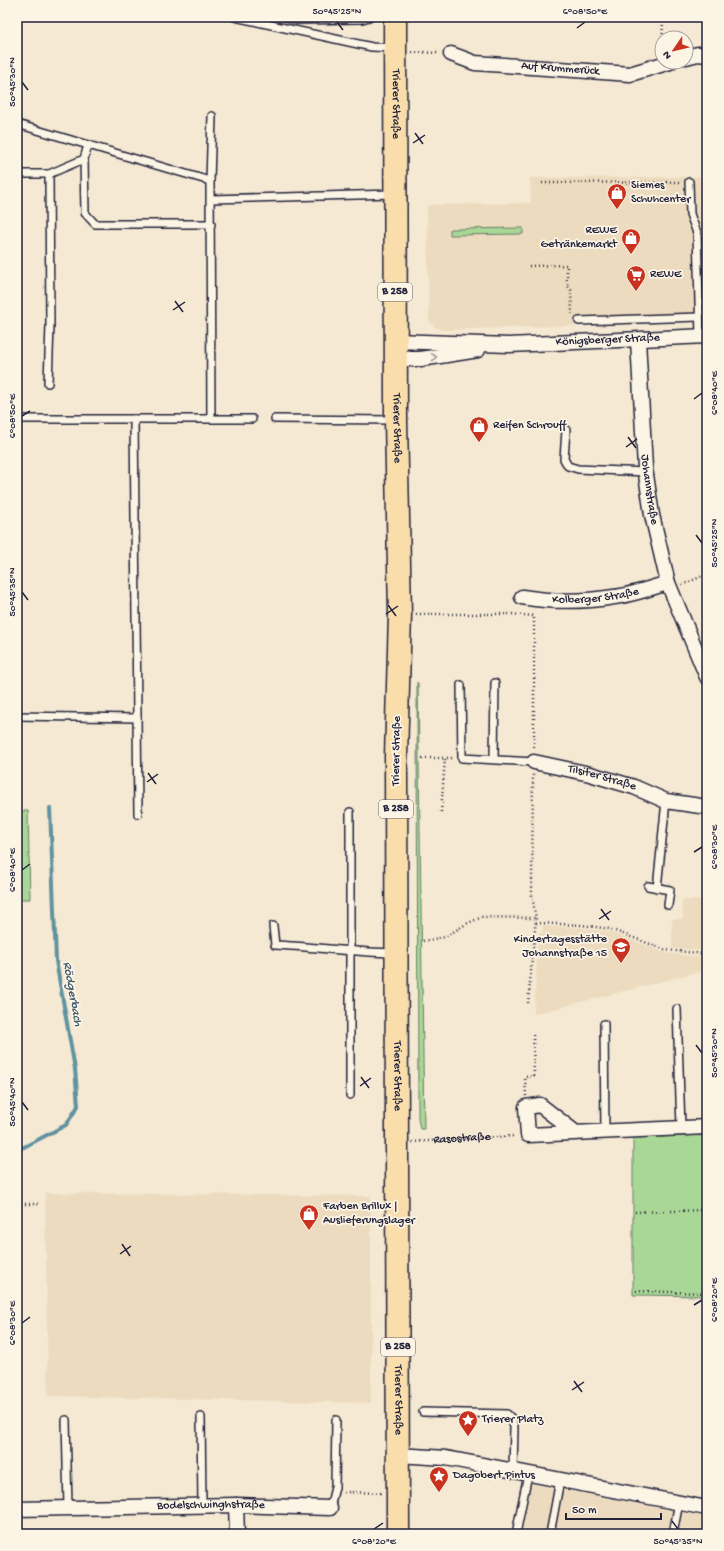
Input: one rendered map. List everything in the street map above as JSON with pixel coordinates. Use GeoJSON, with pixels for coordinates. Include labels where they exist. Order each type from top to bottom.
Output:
{"type":"FeatureCollection","features":[{"type":"Feature","properties":{"kind":"main road","name":"Trierer Straße"},"geometry":{"type":"LineString","coordinates":[[395,17],[396,420],[400,614],[396,757],[398,1534]]}},
{"type":"Feature","properties":{"kind":"street","name":"Auf Krummerück"},"geometry":{"type":"LineString","coordinates":[[451,54],[475,63],[630,74],[654,67]]}},
{"type":"Feature","properties":{"kind":"street"},"geometry":{"type":"LineString","coordinates":[[694,55],[707,54]]}},
{"type":"Feature","properties":{"kind":"street","name":"Königsberger Straße"},"geometry":{"type":"LineString","coordinates":[[396,350],[421,359],[509,345],[703,336]]}},
{"type":"Feature","properties":{"kind":"street","name":"Johannstraße"},"geometry":{"type":"LineString","coordinates":[[638,340],[646,472],[652,515],[669,587],[707,677]]}},
{"type":"Feature","properties":{"kind":"street","name":"Kolberger Straße"},"geometry":{"type":"LineString","coordinates":[[522,598],[544,601],[608,598],[669,587]]}},
{"type":"Feature","properties":{"kind":"street","name":"Tilsiter Straße"},"geometry":{"type":"LineString","coordinates":[[534,762],[590,774],[634,787],[666,801],[707,807]]}},
{"type":"Feature","properties":{"kind":"street"},"geometry":{"type":"LineString","coordinates":[[576,1133],[540,1105],[526,1107],[528,1135],[605,1132],[707,1127]]}},
{"type":"Feature","properties":{"kind":"street"},"geometry":{"type":"LineString","coordinates":[[398,1455],[446,1458],[679,1502],[707,1505]]}},
{"type":"Feature","properties":{"kind":"street"},"geometry":{"type":"LineString","coordinates":[[236,1505],[237,1534]]}},
{"type":"Feature","properties":{"kind":"street","name":"Bodelschwinghstraße"},"geometry":{"type":"LineString","coordinates":[[17,1509],[236,1505],[330,1508]]}},
{"type":"Feature","properties":{"kind":"lane"},"geometry":{"type":"LineString","coordinates":[[235,17],[372,47],[395,50]]}},
{"type":"Feature","properties":{"kind":"lane"},"geometry":{"type":"LineString","coordinates":[[285,17],[298,20],[362,19],[369,17]]}},
{"type":"Feature","properties":{"kind":"lane"},"geometry":{"type":"LineString","coordinates":[[211,419],[210,182],[212,116]]}},
{"type":"Feature","properties":{"kind":"lane"},"geometry":{"type":"LineString","coordinates":[[17,124],[210,182]]}},
{"type":"Feature","properties":{"kind":"lane"},"geometry":{"type":"LineString","coordinates":[[88,145],[84,159],[85,213],[95,224],[211,224]]}},
{"type":"Feature","properties":{"kind":"lane"},"geometry":{"type":"LineString","coordinates":[[17,174],[49,174],[84,159]]}},
{"type":"Feature","properties":{"kind":"lane"},"geometry":{"type":"LineString","coordinates":[[48,383],[50,325],[49,174]]}},
{"type":"Feature","properties":{"kind":"lane"},"geometry":{"type":"LineString","coordinates":[[689,182],[690,214],[697,233],[699,317],[703,336]]}},
{"type":"Feature","properties":{"kind":"lane"},"geometry":{"type":"LineString","coordinates":[[211,199],[396,194]]}},
{"type":"Feature","properties":{"kind":"lane"},"geometry":{"type":"LineString","coordinates":[[576,320],[699,317]]}},
{"type":"Feature","properties":{"kind":"lane"},"geometry":{"type":"LineString","coordinates":[[17,419],[252,419]]}},
{"type":"Feature","properties":{"kind":"lane"},"geometry":{"type":"LineString","coordinates":[[134,419],[138,814]]}},
{"type":"Feature","properties":{"kind":"lane"},"geometry":{"type":"LineString","coordinates":[[275,419],[396,420]]}},
{"type":"Feature","properties":{"kind":"lane"},"geometry":{"type":"LineString","coordinates":[[566,430],[564,459],[568,466],[578,469],[646,472]]}},
{"type":"Feature","properties":{"kind":"lane"},"geometry":{"type":"LineString","coordinates":[[494,759],[495,683]]}},
{"type":"Feature","properties":{"kind":"lane"},"geometry":{"type":"LineString","coordinates":[[462,685],[462,758]]}},
{"type":"Feature","properties":{"kind":"lane"},"geometry":{"type":"LineString","coordinates":[[17,716],[137,718]]}},
{"type":"Feature","properties":{"kind":"lane","name":"Tilsiter Straße"},"geometry":{"type":"LineString","coordinates":[[462,758],[534,762]]}},
{"type":"Feature","properties":{"kind":"lane"},"geometry":{"type":"LineString","coordinates":[[657,888],[666,801]]}},
{"type":"Feature","properties":{"kind":"lane"},"geometry":{"type":"LineString","coordinates":[[350,812],[350,1096]]}},
{"type":"Feature","properties":{"kind":"lane"},"geometry":{"type":"LineString","coordinates":[[648,886],[670,890],[668,905]]}},
{"type":"Feature","properties":{"kind":"lane"},"geometry":{"type":"LineString","coordinates":[[273,926],[274,945],[396,953]]}},
{"type":"Feature","properties":{"kind":"lane"},"geometry":{"type":"LineString","coordinates":[[677,1009],[681,1128]]}},
{"type":"Feature","properties":{"kind":"lane"},"geometry":{"type":"LineString","coordinates":[[604,1024],[605,1132]]}},
{"type":"Feature","properties":{"kind":"lane"},"geometry":{"type":"LineString","coordinates":[[423,1412],[507,1414],[512,1419],[514,1426],[513,1471]]}},
{"type":"Feature","properties":{"kind":"lane"},"geometry":{"type":"LineString","coordinates":[[200,1417],[202,1506]]}},
{"type":"Feature","properties":{"kind":"lane"},"geometry":{"type":"LineString","coordinates":[[66,1420],[68,1508]]}},
{"type":"Feature","properties":{"kind":"lane"},"geometry":{"type":"LineString","coordinates":[[330,1508],[335,1487],[336,1420]]}},
{"type":"Feature","properties":{"kind":"lane"},"geometry":{"type":"LineString","coordinates":[[516,1534],[528,1474]]}},
{"type":"Feature","properties":{"kind":"lane"},"geometry":{"type":"LineString","coordinates":[[550,1534],[560,1480]]}},
{"type":"Feature","properties":{"kind":"lane"},"geometry":{"type":"LineString","coordinates":[[674,1534],[679,1502]]}},
{"type":"Feature","properties":{"kind":"path"},"geometry":{"type":"LineString","coordinates":[[663,17],[663,30]]}},
{"type":"Feature","properties":{"kind":"path"},"geometry":{"type":"LineString","coordinates":[[395,50],[451,54]]}},
{"type":"Feature","properties":{"kind":"path"},"geometry":{"type":"LineString","coordinates":[[542,184],[689,182]]}},
{"type":"Feature","properties":{"kind":"path"},"geometry":{"type":"LineString","coordinates":[[528,266],[567,265],[567,285],[571,290],[576,320]]}},
{"type":"Feature","properties":{"kind":"path"},"geometry":{"type":"LineString","coordinates":[[669,587],[707,574]]}},
{"type":"Feature","properties":{"kind":"path"},"geometry":{"type":"LineString","coordinates":[[400,614],[511,614],[534,616],[532,896],[536,923],[528,1003]]}},
{"type":"Feature","properties":{"kind":"path"},"geometry":{"type":"LineString","coordinates":[[422,758],[462,758]]}},
{"type":"Feature","properties":{"kind":"path"},"geometry":{"type":"LineString","coordinates":[[441,812],[445,758]]}},
{"type":"Feature","properties":{"kind":"path"},"geometry":{"type":"LineString","coordinates":[[423,941],[445,937],[466,924],[482,917],[536,918]]}},
{"type":"Feature","properties":{"kind":"path"},"geometry":{"type":"LineString","coordinates":[[536,923],[582,925],[610,929],[666,950],[707,954]]}},
{"type":"Feature","properties":{"kind":"path"},"geometry":{"type":"LineString","coordinates":[[526,1107],[525,1077],[534,1076],[533,1034]]}},
{"type":"Feature","properties":{"kind":"path","name":"Rasostraße"},"geometry":{"type":"LineString","coordinates":[[397,1143],[528,1135]]}},
{"type":"Feature","properties":{"kind":"path"},"geometry":{"type":"LineString","coordinates":[[17,1204],[38,1204]]}},
{"type":"Feature","properties":{"kind":"path"},"geometry":{"type":"LineString","coordinates":[[635,1212],[707,1210]]}},
{"type":"Feature","properties":{"kind":"path"},"geometry":{"type":"LineString","coordinates":[[636,1291],[707,1293]]}},
{"type":"Feature","properties":{"kind":"path"},"geometry":{"type":"LineString","coordinates":[[330,1508],[343,1492],[397,1493]]}},
{"type":"Feature","properties":{"kind":"shaded area"},"geometry":{"type":"Polygon","coordinates":[[[706,177],[707,321],[442,330],[435,327],[429,320],[427,205],[531,203],[530,178],[706,177]]]}},
{"type":"Feature","properties":{"kind":"shaded area"},"geometry":{"type":"Polygon","coordinates":[[[682,900],[707,900],[707,951],[672,948],[672,919],[683,919],[682,900]]]}},
{"type":"Feature","properties":{"kind":"shaded area","name":"Kindertagesstätte Johannstraße 15"},"geometry":{"type":"Polygon","coordinates":[[[542,926],[580,928],[610,932],[666,953],[705,958],[706,970],[534,1014],[538,933],[543,933],[542,926]]]}},
{"type":"Feature","properties":{"kind":"shaded area"},"geometry":{"type":"Polygon","coordinates":[[[45,1193],[371,1196],[371,1403],[48,1396],[45,1193]]]}},
{"type":"Feature","properties":{"kind":"shaded area"},"geometry":{"type":"Polygon","coordinates":[[[531,1484],[707,1517],[707,1534],[522,1534],[531,1484]]]}},
{"type":"Feature","properties":{"kind":"green space"},"geometry":{"type":"Polygon","coordinates":[[[523,228],[523,234],[450,235],[450,229],[523,228]]]}},
{"type":"Feature","properties":{"kind":"green space"},"geometry":{"type":"Polygon","coordinates":[[[417,682],[424,1129],[420,1129],[418,1119],[417,682]]]}},
{"type":"Feature","properties":{"kind":"green space"},"geometry":{"type":"Polygon","coordinates":[[[17,811],[28,811],[30,899],[17,899],[17,811]]]}},
{"type":"Feature","properties":{"kind":"green space"},"geometry":{"type":"Polygon","coordinates":[[[707,1135],[707,1296],[633,1295],[633,1138],[707,1135]]]}},
{"type":"Feature","properties":{"kind":"waterway","name":"Rödgerbach"},"geometry":{"type":"LineString","coordinates":[[17,1149],[24,1147],[66,1125],[78,1106],[75,1069],[56,961],[50,808]]}},
{"type":"Feature","properties":{"kind":"place","name":"Siemes Schuhcenter"},"geometry":{"type":"Point","coordinates":[617,210]}},
{"type":"Feature","properties":{"kind":"place","name":"REWE Getränkemarkt"},"geometry":{"type":"Point","coordinates":[631,255]}},
{"type":"Feature","properties":{"kind":"place","name":"REWE"},"geometry":{"type":"Point","coordinates":[636,292]}},
{"type":"Feature","properties":{"kind":"place","name":"Reifen Schrouff"},"geometry":{"type":"Point","coordinates":[479,443]}},
{"type":"Feature","properties":{"kind":"place","name":"Kindertagesstätte Johannstraße 15"},"geometry":{"type":"Point","coordinates":[621,964]}},
{"type":"Feature","properties":{"kind":"place","name":"Farben Brillux | Auslieferungslager"},"geometry":{"type":"Point","coordinates":[309,1231]}},
{"type":"Feature","properties":{"kind":"place","name":"Trierer Platz"},"geometry":{"type":"Point","coordinates":[468,1437]}},
{"type":"Feature","properties":{"kind":"place","name":"Dagobert Pintus"},"geometry":{"type":"Point","coordinates":[439,1493]}}]}
